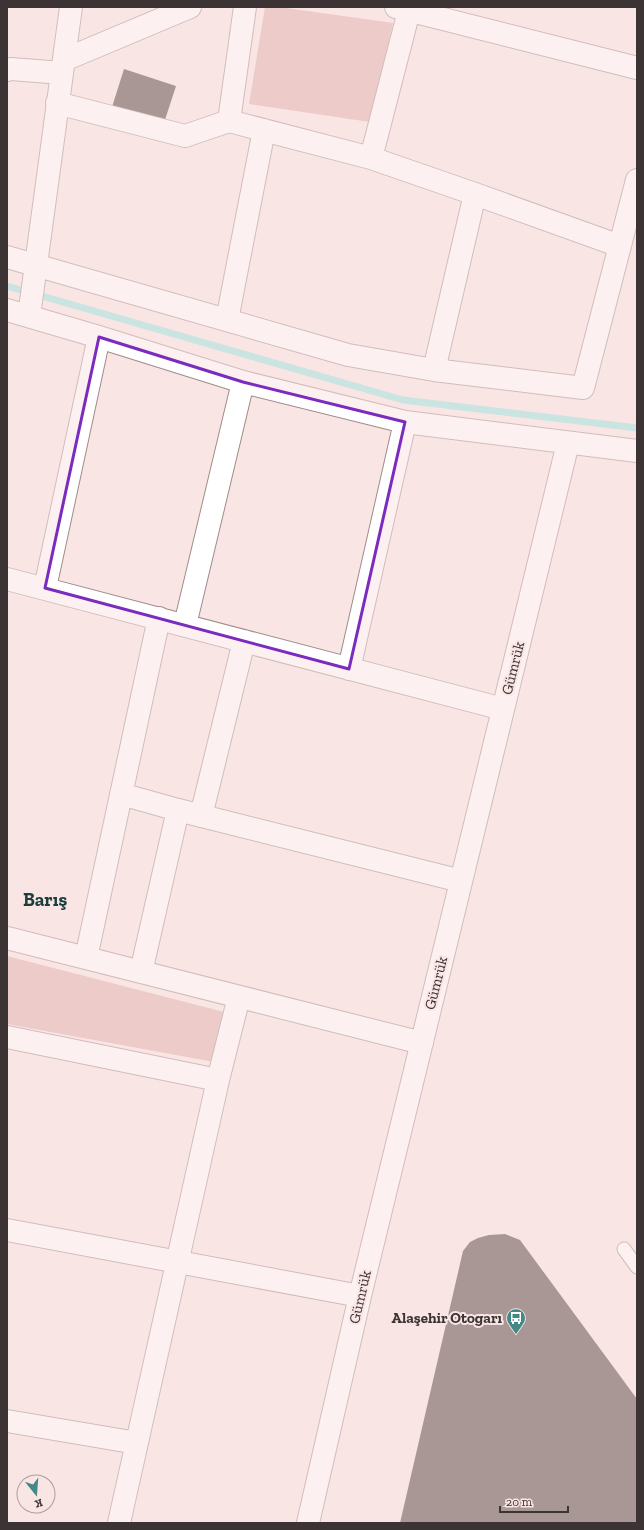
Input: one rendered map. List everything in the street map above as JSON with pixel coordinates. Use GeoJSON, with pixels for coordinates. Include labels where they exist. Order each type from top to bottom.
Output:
{"type":"FeatureCollection","features":[{"type":"Feature","properties":{"kind":"street"},"geometry":{"type":"LineString","coordinates":[[33,292],[71,7]]}},
{"type":"Feature","properties":{"kind":"street"},"geometry":{"type":"LineString","coordinates":[[7,70],[63,66],[190,7]]}},
{"type":"Feature","properties":{"kind":"street"},"geometry":{"type":"LineString","coordinates":[[229,121],[245,7]]}},
{"type":"Feature","properties":{"kind":"street"},"geometry":{"type":"LineString","coordinates":[[371,158],[405,8],[637,68]]}},
{"type":"Feature","properties":{"kind":"street"},"geometry":{"type":"LineString","coordinates":[[58,103],[185,136],[229,121],[371,158],[620,246]]}},
{"type":"Feature","properties":{"kind":"street"},"geometry":{"type":"LineString","coordinates":[[227,320],[264,130]]}},
{"type":"Feature","properties":{"kind":"street"},"geometry":{"type":"LineString","coordinates":[[7,310],[33,292],[227,320],[348,355],[434,370],[583,388],[637,180]]}},
{"type":"Feature","properties":{"kind":"street"},"geometry":{"type":"LineString","coordinates":[[434,370],[475,194]]}},
{"type":"Feature","properties":{"kind":"street"},"geometry":{"type":"LineString","coordinates":[[7,257],[33,292],[99,337],[243,382],[404,422],[637,451]]}},
{"type":"Feature","properties":{"kind":"street"},"geometry":{"type":"LineString","coordinates":[[45,588],[99,337]]}},
{"type":"Feature","properties":{"kind":"street"},"geometry":{"type":"LineString","coordinates":[[185,625],[243,382]]}},
{"type":"Feature","properties":{"kind":"street"},"geometry":{"type":"LineString","coordinates":[[349,668],[404,422]]}},
{"type":"Feature","properties":{"kind":"street","name":"Gümrük"},"geometry":{"type":"LineString","coordinates":[[308,1523],[360,1296],[568,443]]}},
{"type":"Feature","properties":{"kind":"street"},"geometry":{"type":"LineString","coordinates":[[7,579],[503,709]]}},
{"type":"Feature","properties":{"kind":"street"},"geometry":{"type":"LineString","coordinates":[[86,958],[159,618]]}},
{"type":"Feature","properties":{"kind":"street"},"geometry":{"type":"LineString","coordinates":[[201,816],[244,641]]}},
{"type":"Feature","properties":{"kind":"street"},"geometry":{"type":"LineString","coordinates":[[121,794],[201,816],[461,881]]}},
{"type":"Feature","properties":{"kind":"street"},"geometry":{"type":"LineString","coordinates":[[141,972],[178,810]]}},
{"type":"Feature","properties":{"kind":"street"},"geometry":{"type":"LineString","coordinates":[[7,938],[422,1043]]}},
{"type":"Feature","properties":{"kind":"street"},"geometry":{"type":"LineString","coordinates":[[119,1523],[176,1262],[218,1080],[239,997]]}},
{"type":"Feature","properties":{"kind":"street"},"geometry":{"type":"LineString","coordinates":[[7,1037],[218,1080]]}},
{"type":"Feature","properties":{"kind":"street"},"geometry":{"type":"LineString","coordinates":[[7,1230],[360,1296]]}},
{"type":"Feature","properties":{"kind":"street"},"geometry":{"type":"LineString","coordinates":[[7,1421],[137,1443]]}},
{"type":"Feature","properties":{"kind":"lane"},"geometry":{"type":"LineString","coordinates":[[624,1249],[637,1267]]}},
{"type":"Feature","properties":{"kind":"highlighted area"},"geometry":{"type":"Polygon","coordinates":[[[99,337],[243,382],[405,422],[349,669],[45,588],[99,337]]]}},
{"type":"Feature","properties":{"kind":"shaded area"},"geometry":{"type":"Polygon","coordinates":[[[265,7],[279,7],[393,23],[370,122],[249,104],[265,7]]]}},
{"type":"Feature","properties":{"kind":"shaded area"},"geometry":{"type":"Polygon","coordinates":[[[7,956],[224,1012],[214,1062],[7,1024],[7,956]]]}},
{"type":"Feature","properties":{"kind":"building"},"geometry":{"type":"Polygon","coordinates":[[[124,69],[176,86],[164,123],[112,107],[124,69]]]}},
{"type":"Feature","properties":{"kind":"building","name":"Alaşehir Otogarı"},"geometry":{"type":"Polygon","coordinates":[[[505,1234],[520,1240],[637,1399],[637,1523],[400,1523],[463,1251],[470,1242],[478,1238],[489,1235],[505,1234]]]}},
{"type":"Feature","properties":{"kind":"waterway"},"geometry":{"type":"LineString","coordinates":[[7,286],[403,400],[637,428]]}},
{"type":"Feature","properties":{"kind":"place","name":"Alaşehir Otogarı"},"geometry":{"type":"Point","coordinates":[516,1335]}},
{"type":"Feature","properties":{"kind":"district","name":"Barış"},"geometry":{"type":"Point","coordinates":[45,899]}}]}
